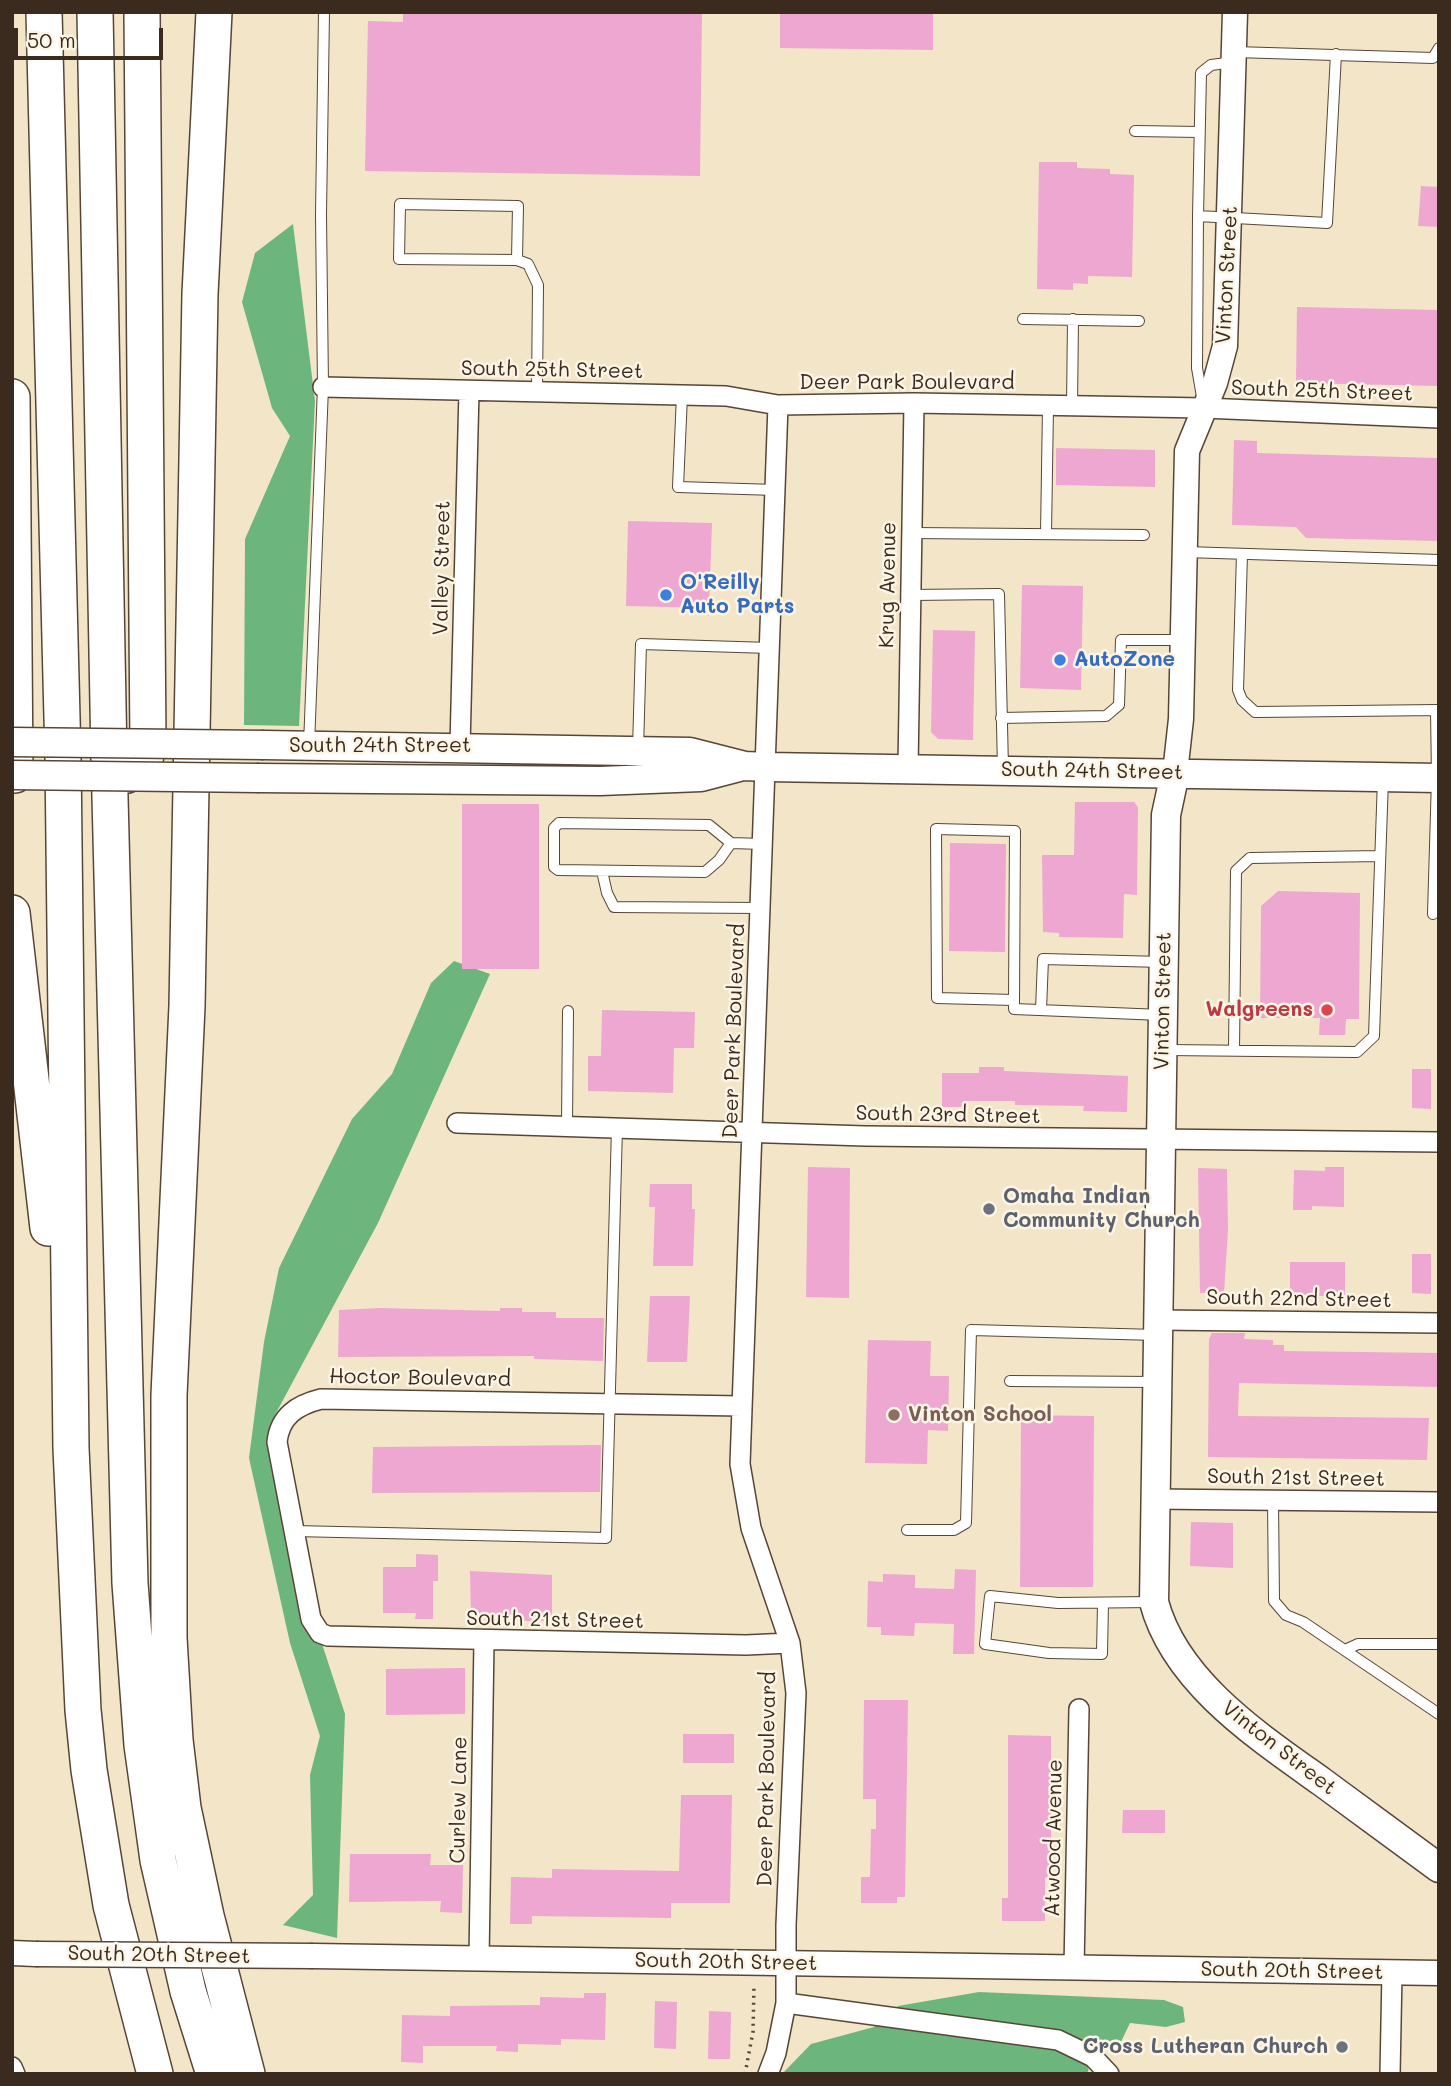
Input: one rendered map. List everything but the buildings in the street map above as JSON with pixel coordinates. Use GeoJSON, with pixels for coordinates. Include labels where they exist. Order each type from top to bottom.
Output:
{"type":"FeatureCollection","features":[{"type":"Feature","properties":{"kind":"highway"},"geometry":{"type":"LineString","coordinates":[[44,12],[63,757],[71,1448],[89,1770],[111,1905],[155,2074]]}},
{"type":"Feature","properties":{"kind":"highway"},"geometry":{"type":"LineString","coordinates":[[95,12],[109,758],[130,1583],[142,1745],[158,1860],[188,1991],[214,2074]]}},
{"type":"Feature","properties":{"kind":"highway"},"geometry":{"type":"LineString","coordinates":[[127,775],[145,760],[148,744],[142,12]]}},
{"type":"Feature","properties":{"kind":"highway"},"geometry":{"type":"LineString","coordinates":[[196,12],[200,294]]}},
{"type":"Feature","properties":{"kind":"highway"},"geometry":{"type":"LineString","coordinates":[[214,12],[200,294],[187,1018],[169,1395],[169,1638],[175,1740],[183,1808],[206,1916],[247,2074]]}},
{"type":"Feature","properties":{"kind":"highway"},"geometry":{"type":"LineString","coordinates":[[12,397],[14,758]]}},
{"type":"Feature","properties":{"kind":"highway"},"geometry":{"type":"LineString","coordinates":[[12,913],[71,1448]]}},
{"type":"Feature","properties":{"kind":"main road","name":"South 24th Street"},"geometry":{"type":"LineString","coordinates":[[14,758],[148,744],[460,746],[690,752],[756,766],[1438,778]]}},
{"type":"Feature","properties":{"kind":"main road","name":"South 24th Street"},"geometry":{"type":"LineString","coordinates":[[14,758],[127,775],[259,778],[600,781],[701,777],[756,766]]}},
{"type":"Feature","properties":{"kind":"main road","name":"Vinton Street"},"geometry":{"type":"LineString","coordinates":[[1175,772],[1166,815],[1153,1499],[1154,1602],[1159,1621],[1170,1640],[1229,1713],[1439,1868]]}},
{"type":"Feature","properties":{"kind":"street","name":"Vinton Street"},"geometry":{"type":"LineString","coordinates":[[1175,772],[1181,719],[1186,451],[1215,383],[1225,346],[1235,12]]}},
{"type":"Feature","properties":{"kind":"street","name":"South 25th Street"},"geometry":{"type":"LineString","coordinates":[[323,387],[726,396],[778,405]]}},
{"type":"Feature","properties":{"kind":"street","name":"Valley Street"},"geometry":{"type":"LineString","coordinates":[[460,746],[469,391]]}},
{"type":"Feature","properties":{"kind":"street","name":"Deer Park Boulevard"},"geometry":{"type":"LineString","coordinates":[[768,2074],[776,2053],[786,2003],[796,1693],[790,1643],[743,1496],[740,1464],[764,844],[756,766],[771,648],[778,405],[914,403],[1204,408]]}},
{"type":"Feature","properties":{"kind":"street","name":"Krug Avenue"},"geometry":{"type":"LineString","coordinates":[[908,767],[914,403]]}},
{"type":"Feature","properties":{"kind":"street","name":"South 25th Street"},"geometry":{"type":"LineString","coordinates":[[1204,408],[1439,418]]}},
{"type":"Feature","properties":{"kind":"street","name":"South 23rd Street"},"geometry":{"type":"LineString","coordinates":[[457,1123],[865,1136],[1439,1142]]}},
{"type":"Feature","properties":{"kind":"street","name":"South 22nd Street"},"geometry":{"type":"LineString","coordinates":[[1158,1327],[1439,1323]]}},
{"type":"Feature","properties":{"kind":"street","name":"Hoctor Boulevard"},"geometry":{"type":"LineString","coordinates":[[320,1633],[311,1619],[277,1442],[279,1429],[285,1418],[304,1404],[321,1399],[741,1406]]}},
{"type":"Feature","properties":{"kind":"street","name":"South 21st Street"},"geometry":{"type":"LineString","coordinates":[[1153,1499],[1439,1502]]}},
{"type":"Feature","properties":{"kind":"street","name":"South 21st Street"},"geometry":{"type":"LineString","coordinates":[[320,1633],[338,1639],[746,1646],[790,1643]]}},
{"type":"Feature","properties":{"kind":"street","name":"Curlew Lane"},"geometry":{"type":"LineString","coordinates":[[479,1958],[484,1642]]}},
{"type":"Feature","properties":{"kind":"street","name":"Atwood Avenue"},"geometry":{"type":"LineString","coordinates":[[1074,1968],[1079,1709]]}},
{"type":"Feature","properties":{"kind":"street","name":"South 20th Street"},"geometry":{"type":"LineString","coordinates":[[24,1953],[1439,1973]]}},
{"type":"Feature","properties":{"kind":"street"},"geometry":{"type":"LineString","coordinates":[[1390,2074],[1392,1973]]}},
{"type":"Feature","properties":{"kind":"street"},"geometry":{"type":"LineString","coordinates":[[786,2003],[1058,2040],[1093,2057],[1109,2074]]}},
{"type":"Feature","properties":{"kind":"street"},"geometry":{"type":"LineString","coordinates":[[12,2067],[15,2074]]}},
{"type":"Feature","properties":{"kind":"lane"},"geometry":{"type":"LineString","coordinates":[[309,746],[323,387],[321,215],[324,12]]}},
{"type":"Feature","properties":{"kind":"lane"},"geometry":{"type":"LineString","coordinates":[[1204,408],[1197,368],[1201,73],[1211,65],[1234,57],[1336,54],[1433,58],[1439,48]]}},
{"type":"Feature","properties":{"kind":"lane"},"geometry":{"type":"LineString","coordinates":[[1198,216],[1230,220],[1327,223],[1336,54]]}},
{"type":"Feature","properties":{"kind":"lane"},"geometry":{"type":"LineString","coordinates":[[1135,131],[1199,132]]}},
{"type":"Feature","properties":{"kind":"lane"},"geometry":{"type":"LineString","coordinates":[[517,260],[518,205],[400,204],[399,259],[517,260],[528,264],[538,285],[537,392]]}},
{"type":"Feature","properties":{"kind":"lane"},"geometry":{"type":"LineString","coordinates":[[1023,319],[1139,321]]}},
{"type":"Feature","properties":{"kind":"lane"},"geometry":{"type":"LineString","coordinates":[[1072,407],[1073,319]]}},
{"type":"Feature","properties":{"kind":"lane"},"geometry":{"type":"LineString","coordinates":[[682,395],[678,487],[776,490]]}},
{"type":"Feature","properties":{"kind":"lane"},"geometry":{"type":"LineString","coordinates":[[1046,534],[1048,407]]}},
{"type":"Feature","properties":{"kind":"lane"},"geometry":{"type":"LineString","coordinates":[[912,533],[1144,535]]}},
{"type":"Feature","properties":{"kind":"lane"},"geometry":{"type":"LineString","coordinates":[[1184,552],[1439,561]]}},
{"type":"Feature","properties":{"kind":"lane"},"geometry":{"type":"LineString","coordinates":[[1242,554],[1238,690],[1242,700],[1255,712],[1437,710],[1438,778],[1433,914]]}},
{"type":"Feature","properties":{"kind":"lane"},"geometry":{"type":"LineString","coordinates":[[911,595],[999,594],[1003,769]]}},
{"type":"Feature","properties":{"kind":"lane"},"geometry":{"type":"LineString","coordinates":[[1001,718],[1106,716],[1119,705],[1121,640],[1183,640]]}},
{"type":"Feature","properties":{"kind":"lane"},"geometry":{"type":"LineString","coordinates":[[638,750],[641,644],[771,648]]}},
{"type":"Feature","properties":{"kind":"lane"},"geometry":{"type":"LineString","coordinates":[[1162,1049],[1357,1052],[1374,1036],[1383,777]]}},
{"type":"Feature","properties":{"kind":"lane"},"geometry":{"type":"LineString","coordinates":[[731,843],[719,860],[705,872],[558,870],[554,867],[554,828],[559,823],[709,825],[731,843],[764,844]]}},
{"type":"Feature","properties":{"kind":"lane"},"geometry":{"type":"LineString","coordinates":[[1014,1000],[937,998],[936,829],[1015,831],[1014,1009],[1163,1015]]}},
{"type":"Feature","properties":{"kind":"lane"},"geometry":{"type":"LineString","coordinates":[[1234,1050],[1236,871],[1250,858],[1380,856]]}},
{"type":"Feature","properties":{"kind":"lane"},"geometry":{"type":"LineString","coordinates":[[602,871],[607,893],[614,907],[761,908]]}},
{"type":"Feature","properties":{"kind":"lane"},"geometry":{"type":"LineString","coordinates":[[1041,1010],[1043,959],[1163,962]]}},
{"type":"Feature","properties":{"kind":"lane"},"geometry":{"type":"LineString","coordinates":[[567,1126],[568,1011]]}},
{"type":"Feature","properties":{"kind":"lane"},"geometry":{"type":"LineString","coordinates":[[294,1531],[606,1538],[617,1127]]}},
{"type":"Feature","properties":{"kind":"lane","name":"South 22nd Street"},"geometry":{"type":"LineString","coordinates":[[907,1530],[954,1530],[966,1523],[971,1331],[1158,1327]]}},
{"type":"Feature","properties":{"kind":"lane"},"geometry":{"type":"LineString","coordinates":[[1010,1381],[1156,1382]]}},
{"type":"Feature","properties":{"kind":"lane"},"geometry":{"type":"LineString","coordinates":[[1273,1500],[1274,1601],[1286,1615],[1345,1650],[1439,1714]]}},
{"type":"Feature","properties":{"kind":"lane"},"geometry":{"type":"LineString","coordinates":[[1103,1602],[1102,1654],[1040,1653],[985,1644],[990,1596],[1035,1602],[1103,1602],[1154,1602]]}},
{"type":"Feature","properties":{"kind":"lane"},"geometry":{"type":"LineString","coordinates":[[1345,1650],[1358,1644],[1439,1644]]}},
{"type":"Feature","properties":{"kind":"path"},"geometry":{"type":"LineString","coordinates":[[745,2074],[753,2032],[754,1984]]}},
{"type":"Feature","properties":{"kind":"green space"},"geometry":{"type":"Polygon","coordinates":[[[293,224],[315,401],[299,726],[244,725],[245,539],[290,436],[272,408],[242,302],[255,253],[293,224]]]}},
{"type":"Feature","properties":{"kind":"green space"},"geometry":{"type":"Polygon","coordinates":[[[454,961],[490,974],[378,1223],[275,1415],[271,1456],[282,1522],[345,1714],[337,1938],[283,1925],[313,1895],[310,1775],[320,1736],[290,1643],[249,1458],[264,1342],[279,1268],[352,1119],[392,1074],[431,983],[454,961]]]}},
{"type":"Feature","properties":{"kind":"green space"},"geometry":{"type":"Polygon","coordinates":[[[979,1992],[1164,2000],[1183,2007],[1185,2022],[1166,2027],[1130,2023],[1119,2046],[1101,2049],[1089,2061],[1088,2074],[782,2074],[811,2044],[874,2027],[898,2006],[979,1992]]]}},
{"type":"Feature","properties":{"kind":"place","name":"O'Reilly Auto Parts"},"geometry":{"type":"Point","coordinates":[666,595]}},
{"type":"Feature","properties":{"kind":"place","name":"AutoZone"},"geometry":{"type":"Point","coordinates":[1060,660]}},
{"type":"Feature","properties":{"kind":"place","name":"Walgreens"},"geometry":{"type":"Point","coordinates":[1327,1010]}},
{"type":"Feature","properties":{"kind":"place","name":"Omaha Indian Community Church"},"geometry":{"type":"Point","coordinates":[989,1209]}},
{"type":"Feature","properties":{"kind":"place","name":"Vinton School"},"geometry":{"type":"Point","coordinates":[894,1415]}},
{"type":"Feature","properties":{"kind":"place","name":"Cross Lutheran Church"},"geometry":{"type":"Point","coordinates":[1342,2047]}}]}
